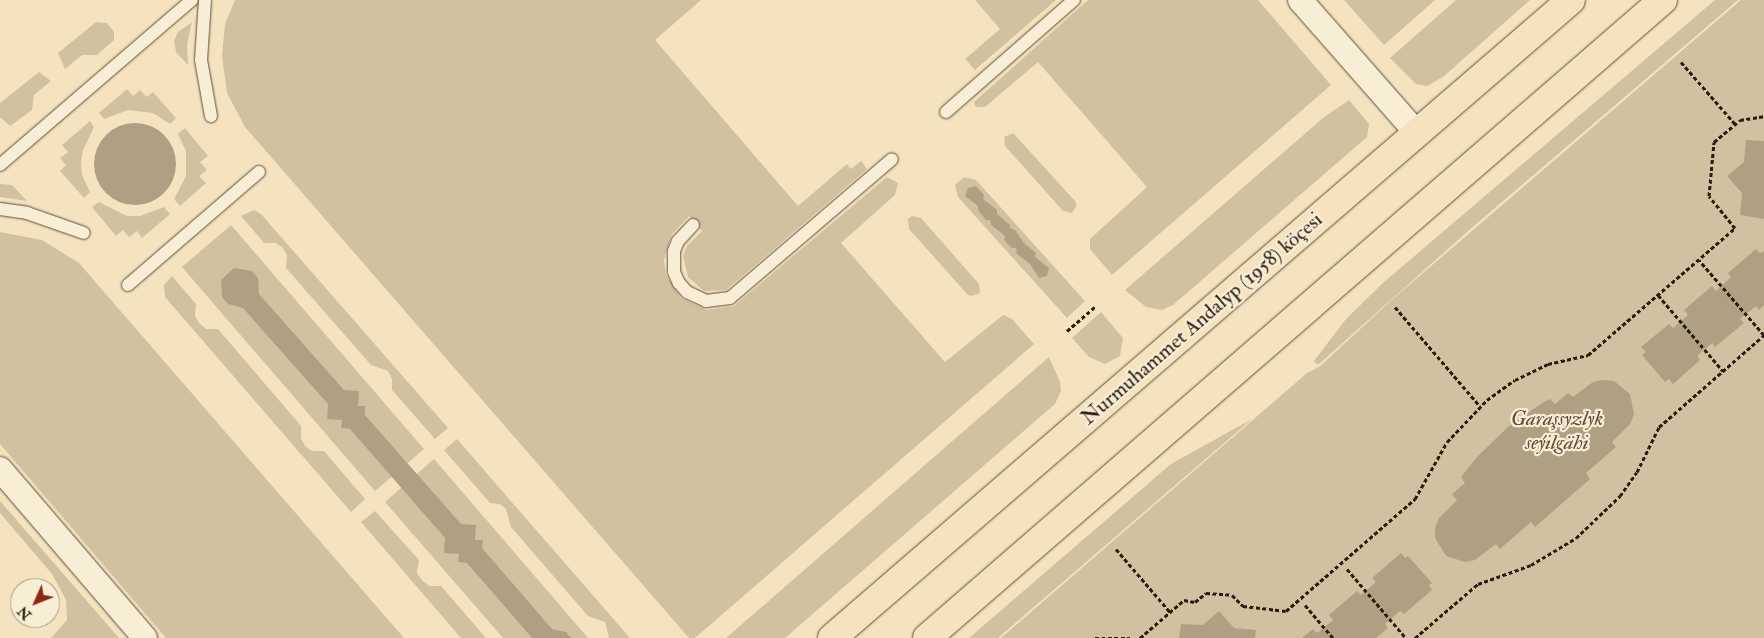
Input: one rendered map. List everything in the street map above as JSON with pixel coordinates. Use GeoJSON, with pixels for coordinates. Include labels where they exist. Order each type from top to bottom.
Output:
{"type":"FeatureCollection","features":[{"type":"Feature","properties":{"kind":"main road","name":"Nurmuhammet Andalyp (1958) köçesi"},"geometry":{"type":"LineString","coordinates":[[832,638],[1571,0]]}},
{"type":"Feature","properties":{"kind":"main road"},"geometry":{"type":"LineString","coordinates":[[927,638],[1663,0]]}},
{"type":"Feature","properties":{"kind":"street"},"geometry":{"type":"LineString","coordinates":[[1300,0],[1417,133]]}},
{"type":"Feature","properties":{"kind":"street"},"geometry":{"type":"LineString","coordinates":[[0,469],[145,638]]}},
{"type":"Feature","properties":{"kind":"lane"},"geometry":{"type":"LineString","coordinates":[[0,165],[192,0]]}},
{"type":"Feature","properties":{"kind":"lane"},"geometry":{"type":"LineString","coordinates":[[206,0],[201,60],[211,116]]}},
{"type":"Feature","properties":{"kind":"lane"},"geometry":{"type":"LineString","coordinates":[[946,112],[1074,0]]}},
{"type":"Feature","properties":{"kind":"lane"},"geometry":{"type":"LineString","coordinates":[[693,225],[678,241],[674,251],[674,272],[679,283],[687,292],[706,301],[730,298],[892,159]]}},
{"type":"Feature","properties":{"kind":"lane"},"geometry":{"type":"LineString","coordinates":[[128,285],[259,172]]}},
{"type":"Feature","properties":{"kind":"lane"},"geometry":{"type":"LineString","coordinates":[[0,209],[26,213],[84,233]]}},
{"type":"Feature","properties":{"kind":"path"},"geometry":{"type":"LineString","coordinates":[[1681,62],[1735,124]]}},
{"type":"Feature","properties":{"kind":"path"},"geometry":{"type":"LineString","coordinates":[[1140,638],[1184,600],[1195,602],[1206,593],[1232,595],[1243,606],[1286,611],[1415,499],[1447,442],[1480,406],[1500,390],[1531,372],[1548,364],[1588,355],[1735,228],[1709,196],[1714,142],[1740,120],[1764,116]]}},
{"type":"Feature","properties":{"kind":"path"},"geometry":{"type":"LineString","coordinates":[[1415,638],[1478,584],[1531,565],[1576,538],[1620,496],[1637,472],[1659,427],[1764,336],[1699,260]]}},
{"type":"Feature","properties":{"kind":"path"},"geometry":{"type":"LineString","coordinates":[[1658,295],[1723,371]]}},
{"type":"Feature","properties":{"kind":"path"},"geometry":{"type":"LineString","coordinates":[[1067,331],[1096,306]]}},
{"type":"Feature","properties":{"kind":"path"},"geometry":{"type":"LineString","coordinates":[[1395,307],[1480,406]]}},
{"type":"Feature","properties":{"kind":"path"},"geometry":{"type":"LineString","coordinates":[[1116,549],[1170,612]]}},
{"type":"Feature","properties":{"kind":"path"},"geometry":{"type":"LineString","coordinates":[[1347,569],[1405,637]]}},
{"type":"Feature","properties":{"kind":"path"},"geometry":{"type":"LineString","coordinates":[[1305,605],[1333,638]]}},
{"type":"Feature","properties":{"kind":"path"},"geometry":{"type":"LineString","coordinates":[[1095,638],[1130,638]]}},
{"type":"Feature","properties":{"kind":"green space"},"geometry":{"type":"Polygon","coordinates":[[[235,0],[701,0],[655,40],[798,206],[847,164],[851,169],[861,161],[867,169],[726,290],[704,291],[688,277],[683,256],[687,246],[702,231],[689,216],[672,234],[664,260],[666,275],[681,298],[707,310],[734,306],[887,177],[898,183],[895,195],[841,243],[945,362],[1003,315],[1012,319],[1034,344],[695,638],[689,638],[245,127],[227,93],[222,56],[225,24],[235,0]]]}},
{"type":"Feature","properties":{"kind":"green space"},"geometry":{"type":"Polygon","coordinates":[[[975,0],[1056,0],[975,70],[965,59],[1000,29],[975,0]]]}},
{"type":"Feature","properties":{"kind":"green space"},"geometry":{"type":"Polygon","coordinates":[[[1088,0],[1258,0],[1331,85],[1112,275],[1090,249],[1090,239],[1147,187],[1038,62],[985,107],[976,107],[974,102],[1088,0]]]}},
{"type":"Feature","properties":{"kind":"green space"},"geometry":{"type":"Polygon","coordinates":[[[1344,0],[1435,0],[1384,45],[1344,0]]]}},
{"type":"Feature","properties":{"kind":"green space"},"geometry":{"type":"Polygon","coordinates":[[[1456,0],[1530,0],[1443,77],[1427,86],[1416,84],[1390,58],[1456,0]]]}},
{"type":"Feature","properties":{"kind":"green space"},"geometry":{"type":"Polygon","coordinates":[[[1715,0],[1738,0],[1467,232],[1318,365],[1314,361],[1346,319],[1384,282],[1715,0]]]}},
{"type":"Feature","properties":{"kind":"green space","name":"Garaşsyzlyk seýilgähi"},"geometry":{"type":"Polygon","coordinates":[[[1741,0],[1764,0],[1764,638],[1001,638],[1307,373],[1319,367],[1395,297],[1741,0]]]}},
{"type":"Feature","properties":{"kind":"green space"},"geometry":{"type":"Polygon","coordinates":[[[96,22],[107,23],[114,32],[114,40],[97,55],[82,55],[65,69],[58,53],[96,22]]]}},
{"type":"Feature","properties":{"kind":"green space"},"geometry":{"type":"Polygon","coordinates":[[[192,22],[187,44],[188,65],[176,52],[174,41],[178,32],[192,22]]]}},
{"type":"Feature","properties":{"kind":"green space"},"geometry":{"type":"Polygon","coordinates":[[[39,72],[51,81],[34,95],[32,110],[10,126],[0,117],[0,103],[39,72]]]}},
{"type":"Feature","properties":{"kind":"green space"},"geometry":{"type":"Polygon","coordinates":[[[127,89],[133,96],[140,90],[147,97],[153,92],[176,118],[170,124],[153,113],[128,110],[104,119],[99,113],[127,89]]]}},
{"type":"Feature","properties":{"kind":"green space"},"geometry":{"type":"Polygon","coordinates":[[[1349,100],[1369,124],[1367,137],[1173,305],[1162,310],[1146,307],[1125,290],[1323,118],[1349,100]]]}},
{"type":"Feature","properties":{"kind":"green space"},"geometry":{"type":"Polygon","coordinates":[[[90,121],[94,127],[83,150],[81,162],[82,175],[90,192],[84,198],[60,171],[66,165],[60,158],[68,152],[62,145],[90,121]]]}},
{"type":"Feature","properties":{"kind":"green space"},"geometry":{"type":"Polygon","coordinates":[[[185,128],[208,156],[200,162],[207,170],[199,176],[206,183],[180,206],[174,199],[186,176],[186,151],[178,134],[185,128]]]}},
{"type":"Feature","properties":{"kind":"green space"},"geometry":{"type":"Polygon","coordinates":[[[1013,133],[1075,201],[1077,205],[1072,213],[1063,211],[1005,146],[1004,137],[1013,133]]]}},
{"type":"Feature","properties":{"kind":"green space"},"geometry":{"type":"Polygon","coordinates":[[[964,177],[976,180],[1085,301],[1067,318],[958,197],[955,185],[964,177]]]}},
{"type":"Feature","properties":{"kind":"green space"},"geometry":{"type":"Polygon","coordinates":[[[0,184],[12,185],[27,201],[0,197],[0,184]]]}},
{"type":"Feature","properties":{"kind":"green space"},"geometry":{"type":"Polygon","coordinates":[[[99,202],[127,216],[140,216],[164,207],[170,214],[142,238],[137,231],[129,237],[123,230],[116,236],[92,207],[99,202]]]}},
{"type":"Feature","properties":{"kind":"green space"},"geometry":{"type":"Polygon","coordinates":[[[254,210],[261,214],[448,428],[435,439],[392,390],[392,379],[388,371],[371,365],[286,268],[287,255],[283,248],[276,243],[264,243],[241,216],[254,210]]]}},
{"type":"Feature","properties":{"kind":"green space"},"geometry":{"type":"Polygon","coordinates":[[[912,216],[921,218],[979,284],[980,293],[971,296],[967,294],[909,229],[908,219],[912,216]]]}},
{"type":"Feature","properties":{"kind":"green space"},"geometry":{"type":"Polygon","coordinates":[[[231,225],[424,449],[375,491],[182,267],[231,225]]]}},
{"type":"Feature","properties":{"kind":"green space"},"geometry":{"type":"Polygon","coordinates":[[[0,232],[42,240],[79,263],[404,638],[166,638],[0,444],[0,232]]]}},
{"type":"Feature","properties":{"kind":"green space"},"geometry":{"type":"Polygon","coordinates":[[[172,276],[196,304],[195,316],[199,323],[206,329],[218,329],[301,426],[301,438],[305,446],[312,451],[324,451],[365,499],[351,512],[165,297],[164,285],[172,276]]]}},
{"type":"Feature","properties":{"kind":"green space"},"geometry":{"type":"Polygon","coordinates":[[[1101,312],[1123,338],[1120,356],[1105,364],[1089,357],[1072,338],[1101,312]]]}},
{"type":"Feature","properties":{"kind":"green space"},"geometry":{"type":"Polygon","coordinates":[[[1049,357],[1060,382],[1061,391],[1055,404],[785,638],[726,638],[1049,357]]]}},
{"type":"Feature","properties":{"kind":"green space"},"geometry":{"type":"Polygon","coordinates":[[[1252,419],[998,638],[969,638],[1171,464],[1252,419]]]}},
{"type":"Feature","properties":{"kind":"green space"},"geometry":{"type":"Polygon","coordinates":[[[457,439],[630,638],[609,638],[605,622],[588,616],[511,527],[506,509],[500,504],[490,503],[444,450],[457,439]]]}},
{"type":"Feature","properties":{"kind":"green space"},"geometry":{"type":"Polygon","coordinates":[[[434,459],[588,638],[503,638],[385,502],[434,459]]]}},
{"type":"Feature","properties":{"kind":"green space"},"geometry":{"type":"Polygon","coordinates":[[[0,501],[119,638],[51,638],[67,620],[66,600],[60,589],[60,578],[54,578],[0,513],[0,501]]]}},
{"type":"Feature","properties":{"kind":"green space"},"geometry":{"type":"Polygon","coordinates":[[[375,511],[419,560],[417,573],[422,580],[429,586],[441,586],[486,638],[461,638],[361,522],[375,511]]]}},
{"type":"Feature","properties":{"kind":"shaded area"},"geometry":{"type":"Polygon","coordinates":[[[127,123],[143,123],[158,130],[169,141],[176,156],[173,180],[164,193],[143,205],[127,205],[112,198],[101,187],[94,172],[94,156],[101,141],[112,130],[127,123]]]}},
{"type":"Feature","properties":{"kind":"shaded area"},"geometry":{"type":"Polygon","coordinates":[[[1746,140],[1764,141],[1764,219],[1740,215],[1742,193],[1727,176],[1744,162],[1746,140]]]}},
{"type":"Feature","properties":{"kind":"shaded area"},"geometry":{"type":"Polygon","coordinates":[[[976,186],[984,195],[983,199],[997,210],[997,214],[1036,253],[1035,257],[1049,268],[1047,276],[1039,278],[1030,264],[1017,254],[1016,248],[1012,248],[1004,240],[1005,236],[991,225],[990,220],[986,220],[978,210],[978,206],[965,196],[968,188],[976,186]]]}},
{"type":"Feature","properties":{"kind":"shaded area"},"geometry":{"type":"Polygon","coordinates":[[[1756,249],[1760,253],[1764,251],[1764,305],[1759,310],[1756,306],[1740,319],[1744,323],[1715,347],[1712,343],[1697,356],[1700,360],[1673,384],[1669,379],[1665,382],[1642,355],[1646,352],[1641,347],[1669,324],[1673,328],[1688,315],[1684,310],[1712,286],[1716,291],[1731,277],[1728,273],[1756,249]]]}},
{"type":"Feature","properties":{"kind":"shaded area"},"geometry":{"type":"Polygon","coordinates":[[[234,268],[252,271],[258,278],[259,294],[344,390],[359,391],[358,406],[365,406],[365,415],[461,524],[476,525],[475,540],[483,540],[482,548],[552,629],[566,632],[571,638],[532,638],[467,563],[458,562],[459,554],[444,553],[445,538],[350,429],[341,428],[342,420],[327,419],[328,404],[243,308],[228,304],[222,297],[221,280],[234,268]]]}},
{"type":"Feature","properties":{"kind":"shaded area"},"geometry":{"type":"Polygon","coordinates":[[[1603,380],[1614,381],[1630,394],[1634,414],[1630,424],[1612,442],[1616,447],[1586,473],[1590,479],[1535,527],[1531,522],[1500,549],[1496,544],[1475,560],[1465,562],[1446,556],[1435,538],[1435,528],[1439,518],[1457,500],[1452,494],[1465,483],[1461,477],[1478,456],[1508,427],[1542,403],[1550,399],[1555,404],[1568,393],[1573,397],[1593,382],[1603,380]]]}},
{"type":"Feature","properties":{"kind":"shaded area"},"geometry":{"type":"Polygon","coordinates":[[[1401,553],[1405,558],[1408,556],[1432,583],[1429,585],[1432,590],[1404,614],[1400,611],[1385,624],[1388,628],[1376,638],[1302,638],[1313,629],[1317,633],[1333,620],[1329,615],[1357,591],[1361,595],[1376,582],[1372,578],[1401,553]]]}},
{"type":"Feature","properties":{"kind":"shaded area"},"geometry":{"type":"Polygon","coordinates":[[[1219,611],[1234,628],[1256,630],[1255,638],[1179,638],[1181,624],[1203,625],[1219,611]]]}}]}
